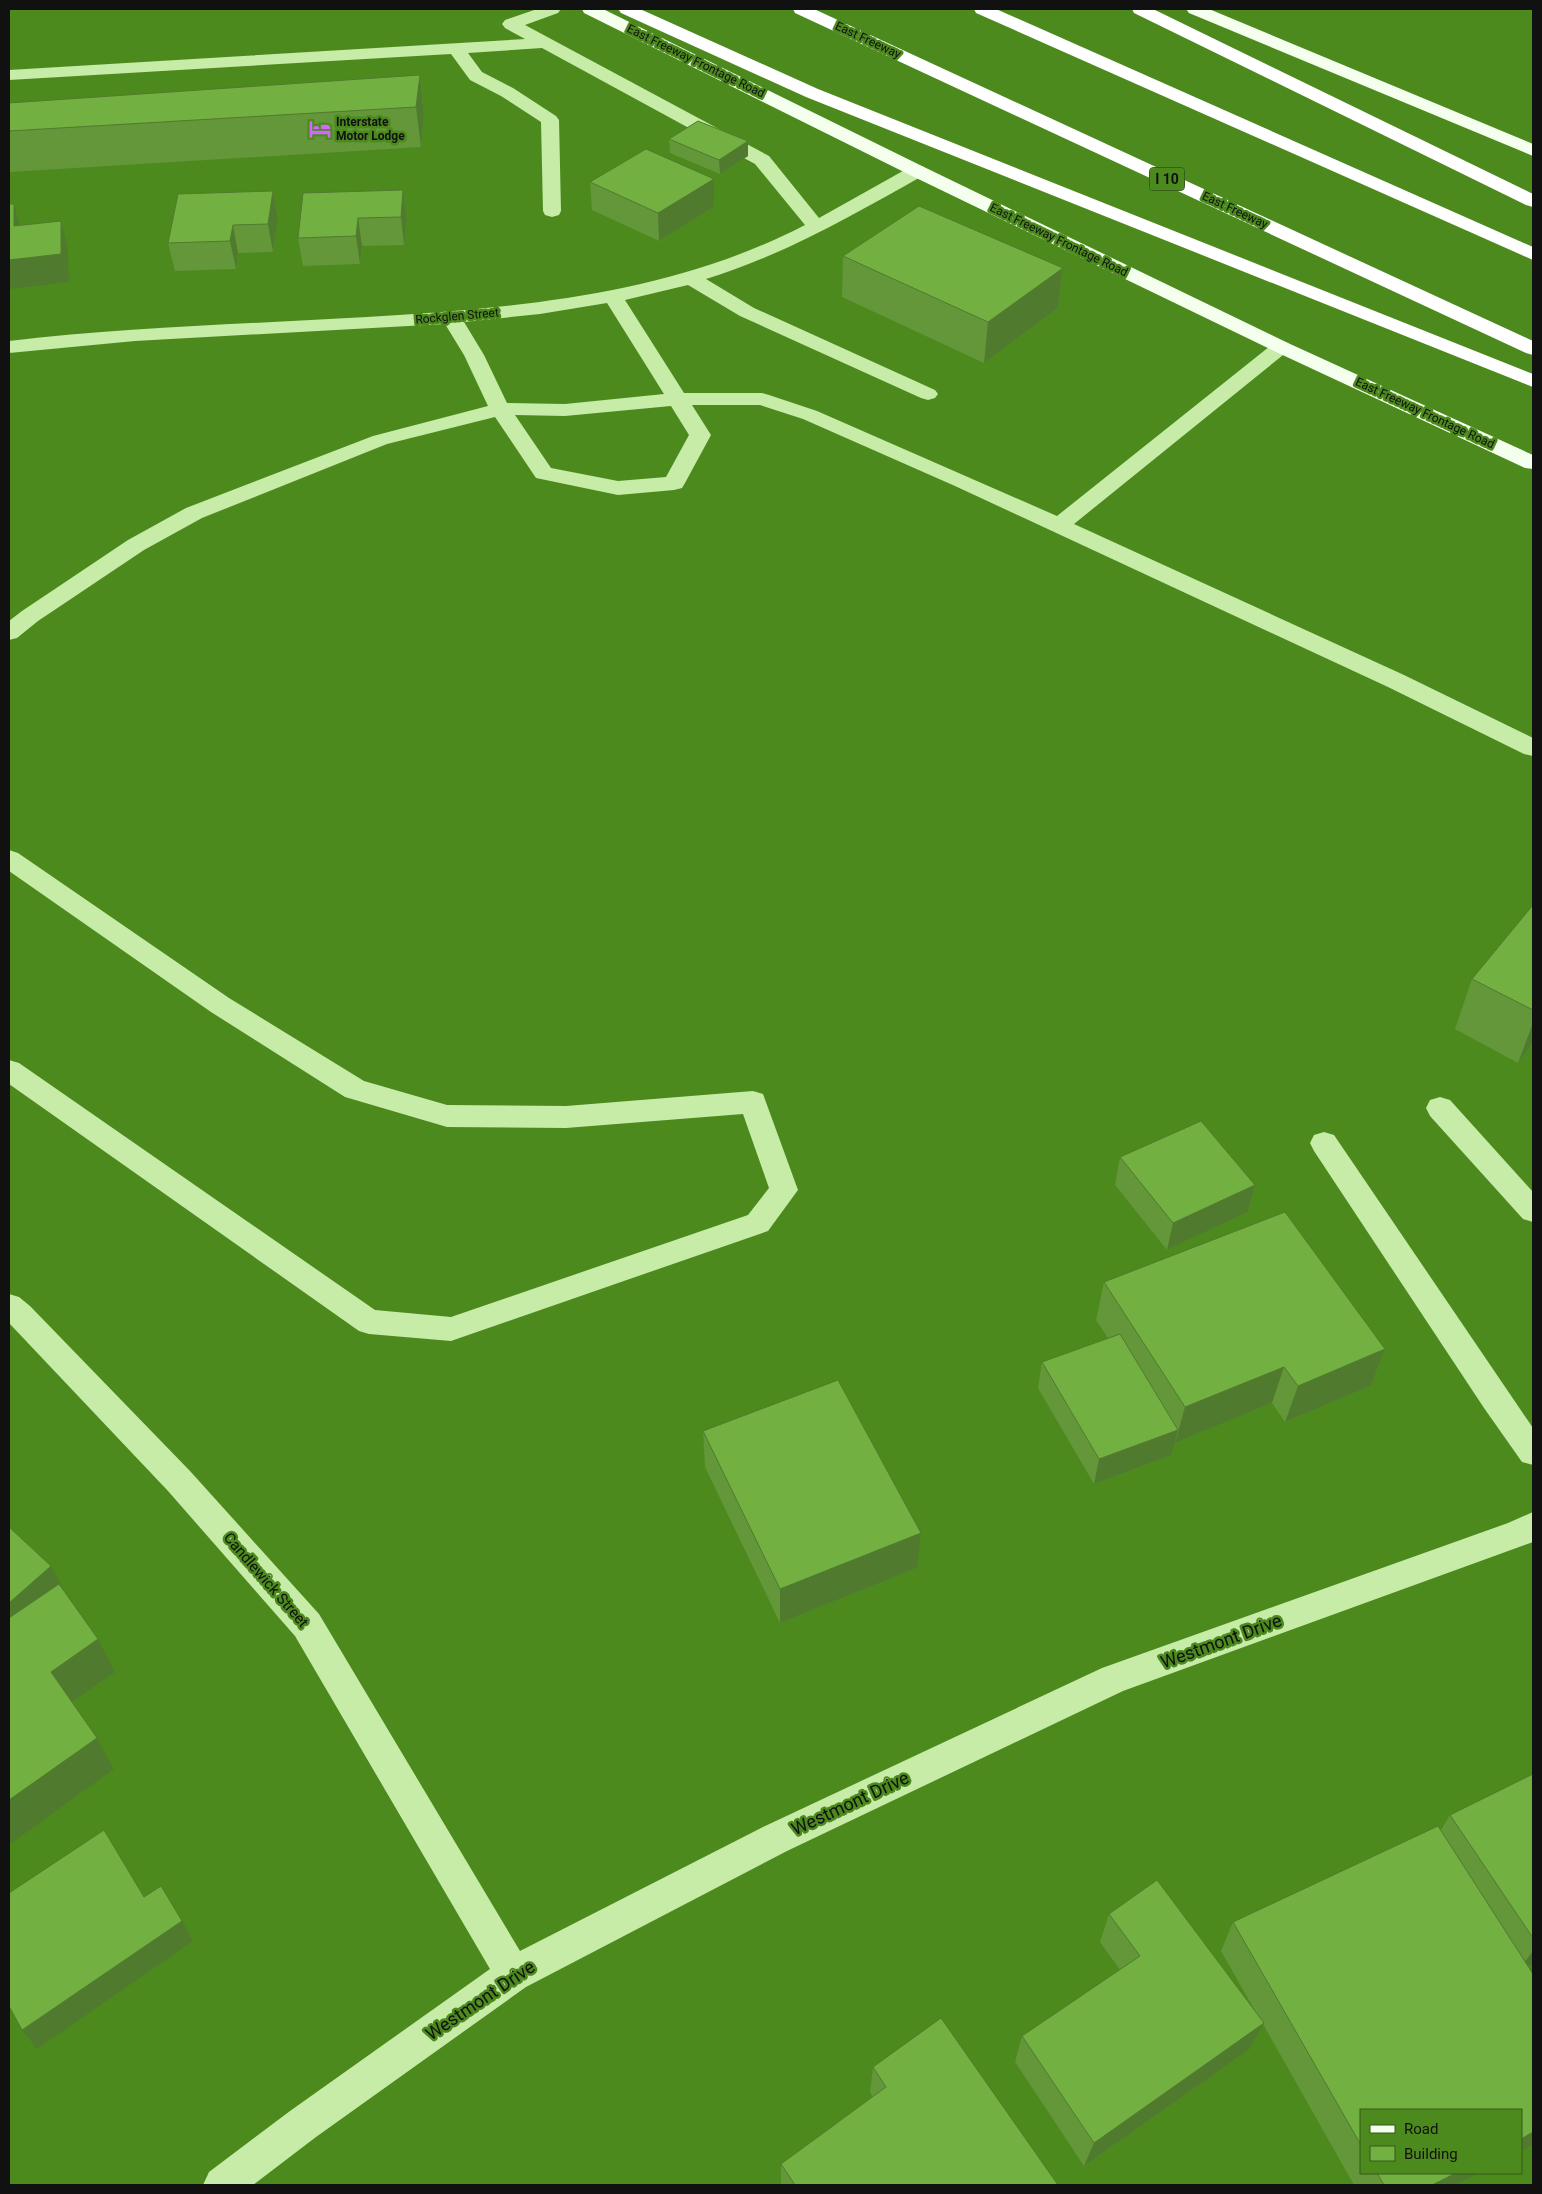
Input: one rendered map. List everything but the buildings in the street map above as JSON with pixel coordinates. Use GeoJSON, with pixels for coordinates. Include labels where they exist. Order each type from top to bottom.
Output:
{"type":"FeatureCollection","features":[{"type":"Feature","properties":{"kind":"highway"},"geometry":{"type":"LineString","coordinates":[[627,9],[812,93],[1533,381]]}},
{"type":"Feature","properties":{"kind":"highway","name":"East Freeway"},"geometry":{"type":"LineString","coordinates":[[801,9],[1533,349]]}},
{"type":"Feature","properties":{"kind":"highway"},"geometry":{"type":"LineString","coordinates":[[982,9],[1533,254]]}},
{"type":"Feature","properties":{"kind":"highway"},"geometry":{"type":"LineString","coordinates":[[1140,9],[1533,201]]}},
{"type":"Feature","properties":{"kind":"main road","name":"East Freeway Frontage Road"},"geometry":{"type":"LineString","coordinates":[[590,9],[917,171],[1281,347],[1533,463]]}},
{"type":"Feature","properties":{"kind":"main road"},"geometry":{"type":"LineString","coordinates":[[1195,9],[1533,151]]}},
{"type":"Feature","properties":{"kind":"street"},"geometry":{"type":"LineString","coordinates":[[552,9],[511,24],[762,160],[817,228]]}},
{"type":"Feature","properties":{"kind":"street"},"geometry":{"type":"LineString","coordinates":[[9,75],[544,43]]}},
{"type":"Feature","properties":{"kind":"street"},"geometry":{"type":"LineString","coordinates":[[456,48],[476,76],[507,92],[550,120],[552,211]]}},
{"type":"Feature","properties":{"kind":"street","name":"Rockglen Street"},"geometry":{"type":"LineString","coordinates":[[9,347],[86,338],[452,319],[614,298],[729,266],[817,228],[917,171]]}},
{"type":"Feature","properties":{"kind":"street"},"geometry":{"type":"LineString","coordinates":[[689,277],[748,312],[928,394]]}},
{"type":"Feature","properties":{"kind":"street"},"geometry":{"type":"LineString","coordinates":[[452,319],[474,355],[500,409],[544,473],[618,488],[674,483],[700,435],[614,298]]}},
{"type":"Feature","properties":{"kind":"street"},"geometry":{"type":"LineString","coordinates":[[1059,525],[1281,347]]}},
{"type":"Feature","properties":{"kind":"street"},"geometry":{"type":"LineString","coordinates":[[9,634],[30,616],[136,545],[194,513],[380,440],[500,409],[565,410],[678,399],[762,399],[819,418],[1059,525],[1396,681],[1533,748]]}},
{"type":"Feature","properties":{"kind":"street"},"geometry":{"type":"LineString","coordinates":[[9,859],[220,1005],[355,1089],[447,1116],[566,1117],[753,1102],[784,1190],[758,1223],[451,1329],[369,1322],[9,1070]]}},
{"type":"Feature","properties":{"kind":"street"},"geometry":{"type":"LineString","coordinates":[[1440,1108],[1533,1211]]}},
{"type":"Feature","properties":{"kind":"street"},"geometry":{"type":"LineString","coordinates":[[1324,1143],[1495,1400],[1533,1452]]}},
{"type":"Feature","properties":{"kind":"street","name":"Candlewick Street"},"geometry":{"type":"LineString","coordinates":[[9,1306],[20,1315],[179,1481],[307,1625],[513,1974]]}},
{"type":"Feature","properties":{"kind":"street","name":"Westmont Drive"},"geometry":{"type":"LineString","coordinates":[[222,2185],[303,2124],[513,1974],[775,1839],[1114,1679],[1518,1534],[1533,1526]]}},
{"type":"Feature","properties":{"kind":"place","name":"Interstate Motor Lodge"},"geometry":{"type":"Point","coordinates":[320,129]}}]}
